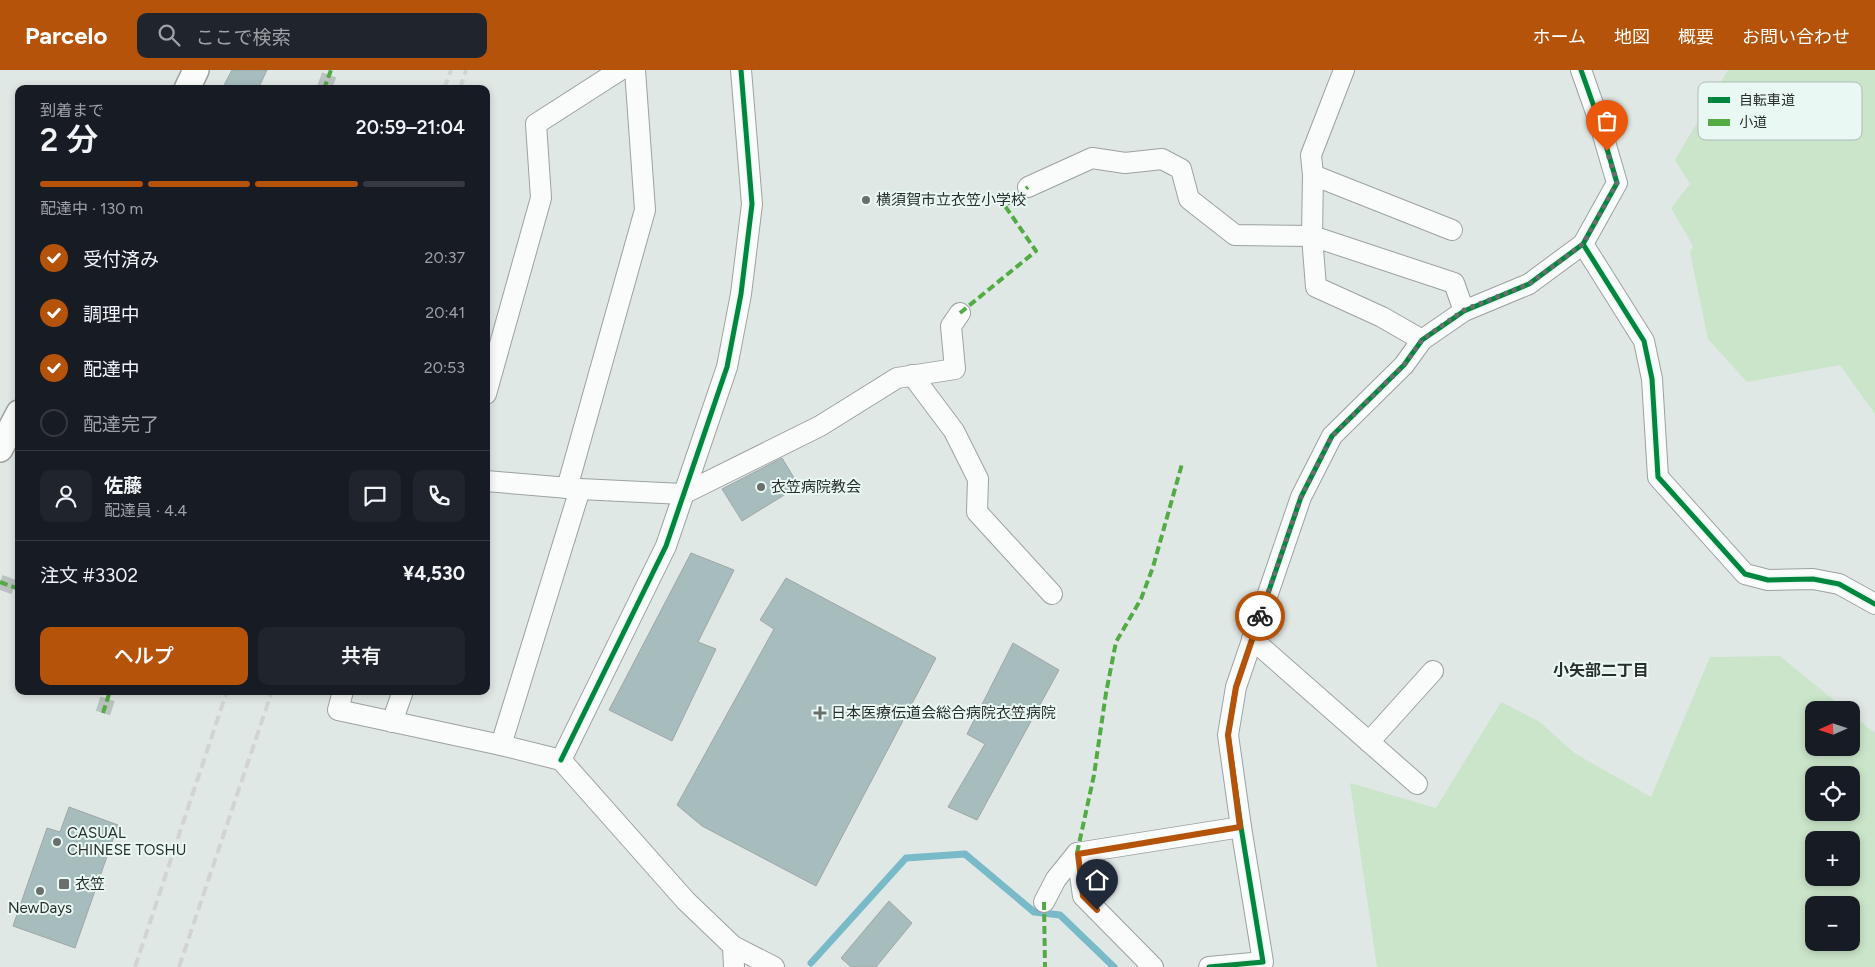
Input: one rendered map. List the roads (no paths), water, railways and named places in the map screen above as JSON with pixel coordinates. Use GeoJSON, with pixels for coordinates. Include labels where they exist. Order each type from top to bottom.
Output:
{"type":"FeatureCollection","features":[{"type":"Feature","properties":{"kind":"street"},"geometry":{"type":"LineString","coordinates":[[189,85],[196,70]]}},
{"type":"Feature","properties":{"kind":"street"},"geometry":{"type":"LineString","coordinates":[[490,380],[541,198],[536,124],[620,70]]}},
{"type":"Feature","properties":{"kind":"street"},"geometry":{"type":"LineString","coordinates":[[501,745],[574,488],[645,210],[635,70]]}},
{"type":"Feature","properties":{"kind":"street"},"geometry":{"type":"LineString","coordinates":[[561,760],[666,546],[727,367],[741,294],[752,204],[741,70]]}},
{"type":"Feature","properties":{"kind":"street"},"geometry":{"type":"LineString","coordinates":[[1344,70],[1311,155],[1313,175],[1312,236],[1316,287],[1382,317],[1422,340]]}},
{"type":"Feature","properties":{"kind":"street"},"geometry":{"type":"LineString","coordinates":[[1209,967],[1263,962],[1240,827],[1228,735],[1236,687],[1301,497],[1332,436],[1404,365],[1422,340],[1464,310],[1529,284],[1583,244],[1617,183],[1598,118],[1581,70]]}},
{"type":"Feature","properties":{"kind":"street"},"geometry":{"type":"LineString","coordinates":[[1028,188],[1092,158],[1125,163],[1162,159],[1180,169],[1189,199],[1235,235],[1312,236],[1454,283],[1464,310]]}},
{"type":"Feature","properties":{"kind":"street"},"geometry":{"type":"LineString","coordinates":[[1313,175],[1452,230]]}},
{"type":"Feature","properties":{"kind":"street"},"geometry":{"type":"LineString","coordinates":[[1583,244],[1644,341],[1652,379],[1658,477],[1745,574],[1768,580],[1813,579],[1839,584],[1875,604]]}},
{"type":"Feature","properties":{"kind":"street"},"geometry":{"type":"LineString","coordinates":[[490,481],[683,494],[820,426],[897,378],[955,369],[951,326],[960,313]]}},
{"type":"Feature","properties":{"kind":"street"},"geometry":{"type":"LineString","coordinates":[[912,375],[954,431],[978,479],[977,512],[1052,594]]}},
{"type":"Feature","properties":{"kind":"street"},"geometry":{"type":"LineString","coordinates":[[0,448],[15,420]]}},
{"type":"Feature","properties":{"kind":"street"},"geometry":{"type":"LineString","coordinates":[[1252,640],[1417,784]]}},
{"type":"Feature","properties":{"kind":"street"},"geometry":{"type":"LineString","coordinates":[[1369,742],[1433,672]]}},
{"type":"Feature","properties":{"kind":"street"},"geometry":{"type":"LineString","coordinates":[[343,695],[338,710],[501,745],[561,760],[686,901],[733,946],[774,967]]}},
{"type":"Feature","properties":{"kind":"street"},"geometry":{"type":"LineString","coordinates":[[392,722],[402,695]]}},
{"type":"Feature","properties":{"kind":"street"},"geometry":{"type":"LineString","coordinates":[[1044,902],[1056,879],[1078,854],[1240,827]]}},
{"type":"Feature","properties":{"kind":"street"},"geometry":{"type":"LineString","coordinates":[[1078,854],[1083,896],[1153,967]]}},
{"type":"Feature","properties":{"kind":"street"},"geometry":{"type":"LineString","coordinates":[[733,946],[734,967]]}},
{"type":"Feature","properties":{"kind":"waterway"},"geometry":{"type":"LineString","coordinates":[[811,963],[906,858],[965,854],[1034,912],[1060,915],[1114,967]]}},
{"type":"Feature","properties":{"kind":"tunnel"},"geometry":{"type":"LineString","coordinates":[[325,85],[331,70]]}},
{"type":"Feature","properties":{"kind":"tunnel"},"geometry":{"type":"LineString","coordinates":[[0,582],[15,588]]}},
{"type":"Feature","properties":{"kind":"tunnel"},"geometry":{"type":"LineString","coordinates":[[103,713],[109,695]]}},
{"type":"Feature","properties":{"kind":"railway"},"geometry":{"type":"LineString","coordinates":[[445,85],[451,70]]}},
{"type":"Feature","properties":{"kind":"railway"},"geometry":{"type":"LineString","coordinates":[[461,85],[466,70]]}},
{"type":"Feature","properties":{"kind":"railway"},"geometry":{"type":"LineString","coordinates":[[135,967],[226,695]]}},
{"type":"Feature","properties":{"kind":"railway"},"geometry":{"type":"LineString","coordinates":[[179,967],[271,695]]}},
{"type":"Feature","properties":{"kind":"place","name":"横須賀市立衣笠小学校"},"geometry":{"type":"Point","coordinates":[866,200]}},
{"type":"Feature","properties":{"kind":"place","name":"衣笠病院教会"},"geometry":{"type":"Point","coordinates":[761,487]}},
{"type":"Feature","properties":{"kind":"place","name":"日本医療伝道会総合病院衣笠病院"},"geometry":{"type":"Point","coordinates":[820,713]}},
{"type":"Feature","properties":{"kind":"place","name":"CASUAL CHINESE TOSHU"},"geometry":{"type":"Point","coordinates":[57,842]}},
{"type":"Feature","properties":{"kind":"place","name":"衣笠"},"geometry":{"type":"Point","coordinates":[64,884]}},
{"type":"Feature","properties":{"kind":"place","name":"NewDays"},"geometry":{"type":"Point","coordinates":[40,891]}},
{"type":"Feature","properties":{"kind":"district","name":"小矢部二丁目"},"geometry":{"type":"Point","coordinates":[1601,670]}}]}
